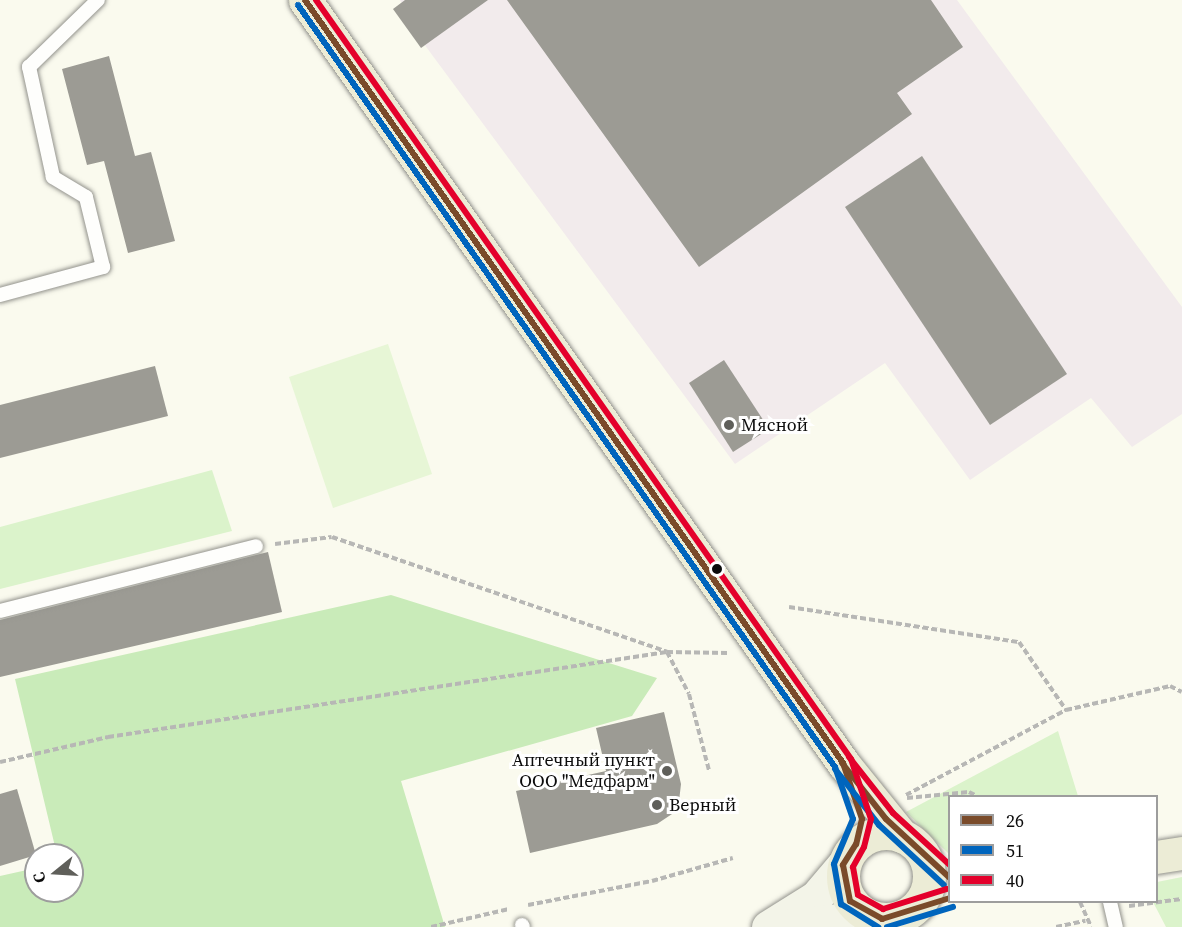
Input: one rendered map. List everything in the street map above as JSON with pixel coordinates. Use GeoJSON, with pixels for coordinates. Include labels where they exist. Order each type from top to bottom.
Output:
{"type":"FeatureCollection","features":[{"type":"Feature","properties":{"kind":"main road"},"geometry":{"type":"LineString","coordinates":[[305,0],[843,763],[902,836]]}},
{"type":"Feature","properties":{"kind":"main road"},"geometry":{"type":"LineString","coordinates":[[843,763],[862,819],[850,855],[850,901],[869,916]]}},
{"type":"Feature","properties":{"kind":"main road"},"geometry":{"type":"LineString","coordinates":[[768,927],[816,897],[850,855],[878,833],[902,836],[913,842],[938,870],[916,908]]}},
{"type":"Feature","properties":{"kind":"main road"},"geometry":{"type":"LineString","coordinates":[[1158,857],[1182,853]]}},
{"type":"Feature","properties":{"kind":"main road"},"geometry":{"type":"LineString","coordinates":[[780,927],[869,916],[894,919],[916,908],[948,899]]}},
{"type":"Feature","properties":{"kind":"lane"},"geometry":{"type":"LineString","coordinates":[[0,295],[103,267],[86,197],[53,177],[29,67],[98,0]]}},
{"type":"Feature","properties":{"kind":"lane"},"geometry":{"type":"LineString","coordinates":[[0,611],[256,546]]}},
{"type":"Feature","properties":{"kind":"lane"},"geometry":{"type":"LineString","coordinates":[[1113,914],[1128,927]]}},
{"type":"Feature","properties":{"kind":"path"},"geometry":{"type":"LineString","coordinates":[[256,546],[332,537],[667,652],[689,694],[709,770]]}},
{"type":"Feature","properties":{"kind":"path"},"geometry":{"type":"LineString","coordinates":[[789,607],[1019,642],[1066,710]]}},
{"type":"Feature","properties":{"kind":"path"},"geometry":{"type":"LineString","coordinates":[[0,762],[108,737],[667,652],[729,653]]}},
{"type":"Feature","properties":{"kind":"path"},"geometry":{"type":"LineString","coordinates":[[975,795],[969,792],[900,798],[1066,710],[1170,686],[1182,692]]}},
{"type":"Feature","properties":{"kind":"path"},"geometry":{"type":"LineString","coordinates":[[523,906],[652,881],[733,858]]}},
{"type":"Feature","properties":{"kind":"path"},"geometry":{"type":"LineString","coordinates":[[1080,903],[1085,921],[1091,927]]}},
{"type":"Feature","properties":{"kind":"path"},"geometry":{"type":"LineString","coordinates":[[431,927],[512,908]]}},
{"type":"Feature","properties":{"kind":"path"},"geometry":{"type":"LineString","coordinates":[[1056,927],[1085,921]]}},
{"type":"Feature","properties":{"kind":"shaded area"},"geometry":{"type":"Polygon","coordinates":[[[400,0],[957,0],[1182,307],[1182,414],[1132,447],[1091,398],[970,480],[885,363],[735,464],[424,44],[400,0]]]}},
{"type":"Feature","properties":{"kind":"green space"},"geometry":{"type":"Polygon","coordinates":[[[388,344],[432,474],[333,508],[289,377],[388,344]]]}},
{"type":"Feature","properties":{"kind":"green space"},"geometry":{"type":"Polygon","coordinates":[[[212,470],[232,531],[0,589],[0,527],[212,470]]]}},
{"type":"Feature","properties":{"kind":"green space"},"geometry":{"type":"Polygon","coordinates":[[[391,595],[657,678],[632,716],[401,781],[445,927],[0,927],[0,876],[24,871],[24,903],[84,903],[84,843],[54,843],[15,679],[391,595]]]}},
{"type":"Feature","properties":{"kind":"green space"},"geometry":{"type":"Polygon","coordinates":[[[1058,731],[1078,795],[948,795],[948,853],[906,812],[1058,731]]]}},
{"type":"Feature","properties":{"kind":"green space"},"geometry":{"type":"Polygon","coordinates":[[[1182,877],[1182,927],[1166,927],[1154,903],[1158,903],[1158,882],[1182,877]]]}},
{"type":"Feature","properties":{"kind":"building"},"geometry":{"type":"Polygon","coordinates":[[[405,0],[488,0],[421,48],[393,9],[405,0]]]}},
{"type":"Feature","properties":{"kind":"building"},"geometry":{"type":"Polygon","coordinates":[[[507,0],[931,0],[963,47],[897,93],[912,114],[699,267],[507,0]]]}},
{"type":"Feature","properties":{"kind":"building"},"geometry":{"type":"Polygon","coordinates":[[[109,56],[135,156],[151,152],[175,241],[128,253],[104,161],[87,165],[62,69],[109,56]]]}},
{"type":"Feature","properties":{"kind":"building"},"geometry":{"type":"Polygon","coordinates":[[[922,156],[1067,374],[990,425],[845,207],[922,156]]]}},
{"type":"Feature","properties":{"kind":"building"},"geometry":{"type":"Polygon","coordinates":[[[724,360],[769,429],[733,452],[689,383],[724,360]]]}},
{"type":"Feature","properties":{"kind":"building"},"geometry":{"type":"Polygon","coordinates":[[[155,366],[168,416],[0,458],[0,405],[155,366]]]}},
{"type":"Feature","properties":{"kind":"building"},"geometry":{"type":"Polygon","coordinates":[[[268,552],[282,612],[0,677],[0,620],[268,552]]]}},
{"type":"Feature","properties":{"kind":"building"},"geometry":{"type":"Polygon","coordinates":[[[664,712],[681,784],[678,810],[657,824],[530,853],[516,791],[606,771],[596,728],[664,712]]]}},
{"type":"Feature","properties":{"kind":"building"},"geometry":{"type":"Polygon","coordinates":[[[17,789],[33,843],[24,843],[24,859],[0,866],[0,794],[17,789]]]}},
{"type":"Feature","properties":{"kind":"transit line","name":"26"},"geometry":{"type":"LineString","coordinates":[[305,0],[843,763],[862,819],[856,844],[843,865],[850,901],[882,919],[948,899]]}},
{"type":"Feature","properties":{"kind":"transit line","name":"40"},"geometry":{"type":"LineString","coordinates":[[316,0],[851,759],[871,819],[864,847],[853,867],[858,895],[883,909],[947,889]]}},
{"type":"Feature","properties":{"kind":"transit line","name":"51"},"geometry":{"type":"LineString","coordinates":[[298,5],[835,767],[853,819],[834,864],[841,904],[878,927]]}},
{"type":"Feature","properties":{"kind":"transit line","name":"40"},"geometry":{"type":"LineString","coordinates":[[849,757],[893,813],[948,863]]}},
{"type":"Feature","properties":{"kind":"transit line","name":"26"},"geometry":{"type":"LineString","coordinates":[[842,763],[886,819],[948,876]]}},
{"type":"Feature","properties":{"kind":"transit line","name":"51"},"geometry":{"type":"LineString","coordinates":[[835,769],[879,825],[944,885]]}},
{"type":"Feature","properties":{"kind":"transit line","name":"51"},"geometry":{"type":"LineString","coordinates":[[887,927],[953,907]]}},
{"type":"Feature","properties":{"kind":"place","name":"Мясной"},"geometry":{"type":"Point","coordinates":[729,425]}},
{"type":"Feature","properties":{"kind":"place","name":"Аптечный пункт ООО \"Медфарм\""},"geometry":{"type":"Point","coordinates":[667,771]}},
{"type":"Feature","properties":{"kind":"place","name":"Верный"},"geometry":{"type":"Point","coordinates":[657,805]}}]}
